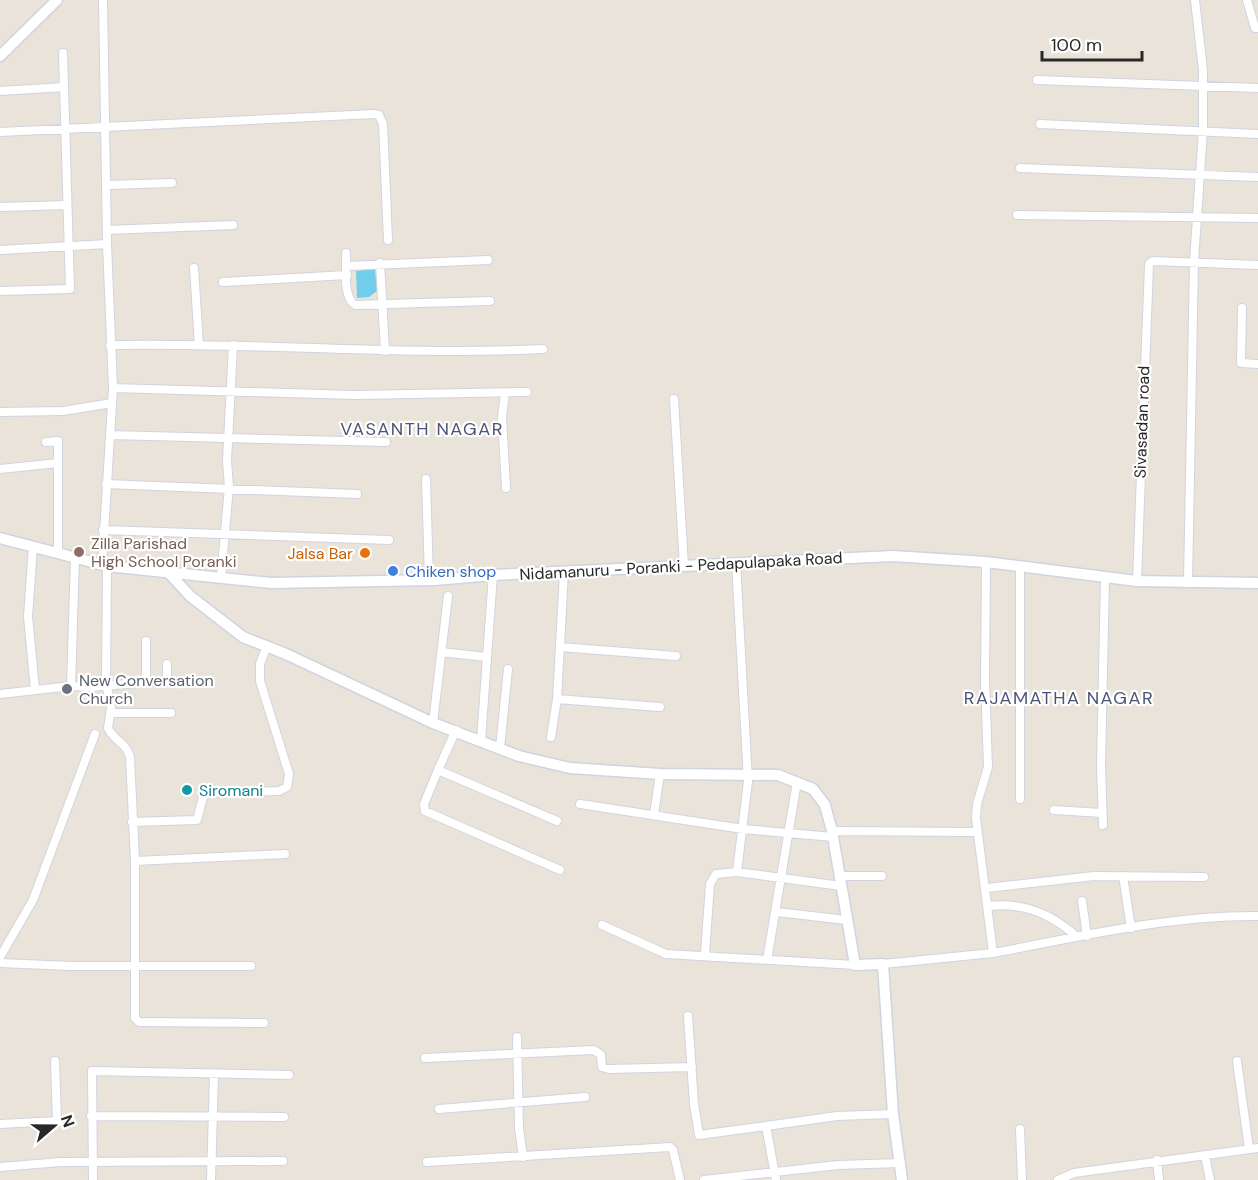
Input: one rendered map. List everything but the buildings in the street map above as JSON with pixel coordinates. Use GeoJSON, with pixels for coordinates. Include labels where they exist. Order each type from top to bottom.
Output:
{"type":"FeatureCollection","features":[{"type":"Feature","properties":{"kind":"main road"},"geometry":{"type":"LineString","coordinates":[[0,56],[57,0]]}},
{"type":"Feature","properties":{"kind":"main road","name":"Nidamanuru - Poranki - Pedapulapaka Road"},"geometry":{"type":"LineString","coordinates":[[0,538],[104,565],[271,583],[429,580],[736,562],[893,556],[987,562],[1137,581],[1258,583]]}},
{"type":"Feature","properties":{"kind":"main road"},"geometry":{"type":"LineString","coordinates":[[169,573],[190,596],[219,621],[243,637],[286,654],[433,723],[530,759],[570,768],[660,774],[778,775],[797,782],[818,794],[825,805],[832,834],[855,965],[883,964],[893,1114],[902,1180]]}},
{"type":"Feature","properties":{"kind":"street"},"geometry":{"type":"LineString","coordinates":[[102,0],[107,185],[106,244],[113,388],[104,530],[109,731],[124,743],[130,757],[135,861],[134,1016],[139,1022],[264,1023]]}},
{"type":"Feature","properties":{"kind":"street"},"geometry":{"type":"LineString","coordinates":[[1188,583],[1194,261],[1203,130],[1203,85],[1195,0]]}},
{"type":"Feature","properties":{"kind":"street"},"geometry":{"type":"LineString","coordinates":[[1247,0],[1255,28],[1258,28]]}},
{"type":"Feature","properties":{"kind":"street"},"geometry":{"type":"LineString","coordinates":[[0,291],[70,289],[63,53]]}},
{"type":"Feature","properties":{"kind":"street"},"geometry":{"type":"LineString","coordinates":[[1037,80],[1258,88]]}},
{"type":"Feature","properties":{"kind":"street"},"geometry":{"type":"LineString","coordinates":[[0,91],[64,87]]}},
{"type":"Feature","properties":{"kind":"street"},"geometry":{"type":"LineString","coordinates":[[0,132],[379,115],[383,124],[388,240]]}},
{"type":"Feature","properties":{"kind":"street"},"geometry":{"type":"LineString","coordinates":[[1040,124],[1258,134]]}},
{"type":"Feature","properties":{"kind":"street"},"geometry":{"type":"LineString","coordinates":[[1020,168],[1201,173],[1258,177]]}},
{"type":"Feature","properties":{"kind":"street"},"geometry":{"type":"LineString","coordinates":[[107,185],[172,183]]}},
{"type":"Feature","properties":{"kind":"street"},"geometry":{"type":"LineString","coordinates":[[0,207],[67,206]]}},
{"type":"Feature","properties":{"kind":"street"},"geometry":{"type":"LineString","coordinates":[[1017,215],[1258,218]]}},
{"type":"Feature","properties":{"kind":"street"},"geometry":{"type":"LineString","coordinates":[[107,230],[233,225]]}},
{"type":"Feature","properties":{"kind":"street"},"geometry":{"type":"LineString","coordinates":[[0,250],[106,244]]}},
{"type":"Feature","properties":{"kind":"street"},"geometry":{"type":"LineString","coordinates":[[346,253],[347,293],[351,303],[489,301]]}},
{"type":"Feature","properties":{"kind":"street"},"geometry":{"type":"LineString","coordinates":[[347,266],[488,260]]}},
{"type":"Feature","properties":{"kind":"street"},"geometry":{"type":"LineString","coordinates":[[1194,261],[1258,265]]}},
{"type":"Feature","properties":{"kind":"street","name":"Sivasadan road"},"geometry":{"type":"LineString","coordinates":[[1137,581],[1150,263],[1194,261]]}},
{"type":"Feature","properties":{"kind":"street"},"geometry":{"type":"LineString","coordinates":[[380,263],[385,351]]}},
{"type":"Feature","properties":{"kind":"street"},"geometry":{"type":"LineString","coordinates":[[194,268],[199,345]]}},
{"type":"Feature","properties":{"kind":"street"},"geometry":{"type":"LineString","coordinates":[[223,282],[347,275]]}},
{"type":"Feature","properties":{"kind":"street"},"geometry":{"type":"LineString","coordinates":[[1242,308],[1241,363],[1258,364]]}},
{"type":"Feature","properties":{"kind":"street"},"geometry":{"type":"LineString","coordinates":[[110,345],[233,345],[385,351],[543,349]]}},
{"type":"Feature","properties":{"kind":"street"},"geometry":{"type":"LineString","coordinates":[[221,577],[229,487],[228,438],[233,345]]}},
{"type":"Feature","properties":{"kind":"street"},"geometry":{"type":"LineString","coordinates":[[113,388],[354,395],[527,392]]}},
{"type":"Feature","properties":{"kind":"street"},"geometry":{"type":"LineString","coordinates":[[505,393],[502,417],[506,488]]}},
{"type":"Feature","properties":{"kind":"street"},"geometry":{"type":"LineString","coordinates":[[674,399],[684,566]]}},
{"type":"Feature","properties":{"kind":"street"},"geometry":{"type":"LineString","coordinates":[[0,412],[63,411],[112,403]]}},
{"type":"Feature","properties":{"kind":"street"},"geometry":{"type":"LineString","coordinates":[[110,435],[386,442]]}},
{"type":"Feature","properties":{"kind":"street"},"geometry":{"type":"LineString","coordinates":[[46,442],[58,441],[58,553]]}},
{"type":"Feature","properties":{"kind":"street"},"geometry":{"type":"LineString","coordinates":[[0,469],[58,463]]}},
{"type":"Feature","properties":{"kind":"street"},"geometry":{"type":"LineString","coordinates":[[426,478],[429,580]]}},
{"type":"Feature","properties":{"kind":"street"},"geometry":{"type":"LineString","coordinates":[[106,484],[229,487],[357,494]]}},
{"type":"Feature","properties":{"kind":"street"},"geometry":{"type":"LineString","coordinates":[[104,530],[389,540]]}},
{"type":"Feature","properties":{"kind":"street"},"geometry":{"type":"LineString","coordinates":[[33,547],[28,616],[35,690]]}},
{"type":"Feature","properties":{"kind":"street"},"geometry":{"type":"LineString","coordinates":[[71,686],[75,557]]}},
{"type":"Feature","properties":{"kind":"street"},"geometry":{"type":"LineString","coordinates":[[736,562],[748,774],[737,872]]}},
{"type":"Feature","properties":{"kind":"street"},"geometry":{"type":"LineString","coordinates":[[987,562],[985,681],[988,767],[977,804],[977,832],[987,888],[993,953]]}},
{"type":"Feature","properties":{"kind":"street"},"geometry":{"type":"LineString","coordinates":[[1020,566],[1020,799]]}},
{"type":"Feature","properties":{"kind":"street"},"geometry":{"type":"LineString","coordinates":[[551,737],[556,699],[564,573]]}},
{"type":"Feature","properties":{"kind":"street"},"geometry":{"type":"LineString","coordinates":[[481,740],[492,575]]}},
{"type":"Feature","properties":{"kind":"street"},"geometry":{"type":"LineString","coordinates":[[1103,825],[1105,578]]}},
{"type":"Feature","properties":{"kind":"street"},"geometry":{"type":"LineString","coordinates":[[433,723],[447,596]]}},
{"type":"Feature","properties":{"kind":"street"},"geometry":{"type":"LineString","coordinates":[[146,641],[146,683]]}},
{"type":"Feature","properties":{"kind":"street"},"geometry":{"type":"LineString","coordinates":[[560,647],[676,656]]}},
{"type":"Feature","properties":{"kind":"street"},"geometry":{"type":"LineString","coordinates":[[132,822],[197,820],[203,797],[208,793],[279,791],[287,787],[289,774],[260,681],[260,664],[266,648]]}},
{"type":"Feature","properties":{"kind":"street"},"geometry":{"type":"LineString","coordinates":[[441,652],[486,657]]}},
{"type":"Feature","properties":{"kind":"street"},"geometry":{"type":"LineString","coordinates":[[0,694],[71,686],[166,680],[167,664]]}},
{"type":"Feature","properties":{"kind":"street"},"geometry":{"type":"LineString","coordinates":[[500,748],[508,669]]}},
{"type":"Feature","properties":{"kind":"street"},"geometry":{"type":"LineString","coordinates":[[556,699],[660,707]]}},
{"type":"Feature","properties":{"kind":"street"},"geometry":{"type":"LineString","coordinates":[[110,713],[171,713]]}},
{"type":"Feature","properties":{"kind":"street"},"geometry":{"type":"LineString","coordinates":[[456,730],[424,804],[425,811],[560,870]]}},
{"type":"Feature","properties":{"kind":"street"},"geometry":{"type":"LineString","coordinates":[[0,957],[33,900],[94,734]]}},
{"type":"Feature","properties":{"kind":"street"},"geometry":{"type":"LineString","coordinates":[[438,770],[557,821]]}},
{"type":"Feature","properties":{"kind":"street"},"geometry":{"type":"LineString","coordinates":[[654,814],[660,774]]}},
{"type":"Feature","properties":{"kind":"street"},"geometry":{"type":"LineString","coordinates":[[767,960],[777,912],[797,782]]}},
{"type":"Feature","properties":{"kind":"street"},"geometry":{"type":"LineString","coordinates":[[580,804],[743,829],[832,834],[977,832]]}},
{"type":"Feature","properties":{"kind":"street"},"geometry":{"type":"LineString","coordinates":[[1054,810],[1102,813]]}},
{"type":"Feature","properties":{"kind":"street"},"geometry":{"type":"LineString","coordinates":[[135,861],[285,854]]}},
{"type":"Feature","properties":{"kind":"street"},"geometry":{"type":"LineString","coordinates":[[705,954],[710,884],[716,874],[737,872],[782,879],[840,881],[882,876]]}},
{"type":"Feature","properties":{"kind":"street"},"geometry":{"type":"LineString","coordinates":[[987,888],[1094,876],[1204,877]]}},
{"type":"Feature","properties":{"kind":"street"},"geometry":{"type":"LineString","coordinates":[[1123,876],[1131,928]]}},
{"type":"Feature","properties":{"kind":"street"},"geometry":{"type":"LineString","coordinates":[[1082,901],[1087,936]]}},
{"type":"Feature","properties":{"kind":"street"},"geometry":{"type":"LineString","coordinates":[[989,906],[1005,904],[1041,912],[1077,937]]}},
{"type":"Feature","properties":{"kind":"street"},"geometry":{"type":"LineString","coordinates":[[777,912],[846,920]]}},
{"type":"Feature","properties":{"kind":"street"},"geometry":{"type":"LineString","coordinates":[[883,964],[993,953],[1131,928],[1230,916],[1258,916]]}},
{"type":"Feature","properties":{"kind":"street"},"geometry":{"type":"LineString","coordinates":[[602,925],[666,954],[705,954],[855,965]]}},
{"type":"Feature","properties":{"kind":"street"},"geometry":{"type":"LineString","coordinates":[[0,963],[251,966]]}},
{"type":"Feature","properties":{"kind":"street"},"geometry":{"type":"LineString","coordinates":[[688,1016],[699,1135],[837,1116],[893,1114]]}},
{"type":"Feature","properties":{"kind":"street"},"geometry":{"type":"LineString","coordinates":[[517,1037],[519,1103],[524,1157]]}},
{"type":"Feature","properties":{"kind":"street"},"geometry":{"type":"LineString","coordinates":[[425,1059],[518,1055],[573,1049],[594,1050],[601,1055],[602,1067],[609,1069],[692,1067]]}},
{"type":"Feature","properties":{"kind":"street"},"geometry":{"type":"LineString","coordinates":[[0,1124],[57,1121],[55,1061]]}},
{"type":"Feature","properties":{"kind":"street"},"geometry":{"type":"LineString","coordinates":[[1237,1061],[1249,1149]]}},
{"type":"Feature","properties":{"kind":"street"},"geometry":{"type":"LineString","coordinates":[[93,1180],[92,1071],[289,1075]]}},
{"type":"Feature","properties":{"kind":"street"},"geometry":{"type":"LineString","coordinates":[[211,1180],[214,1075]]}},
{"type":"Feature","properties":{"kind":"street"},"geometry":{"type":"LineString","coordinates":[[439,1109],[585,1097]]}},
{"type":"Feature","properties":{"kind":"street"},"geometry":{"type":"LineString","coordinates":[[91,1116],[284,1117]]}},
{"type":"Feature","properties":{"kind":"street"},"geometry":{"type":"LineString","coordinates":[[766,1126],[775,1177]]}},
{"type":"Feature","properties":{"kind":"street"},"geometry":{"type":"LineString","coordinates":[[1020,1129],[1022,1180]]}},
{"type":"Feature","properties":{"kind":"street"},"geometry":{"type":"LineString","coordinates":[[427,1162],[670,1147],[673,1150],[680,1180]]}},
{"type":"Feature","properties":{"kind":"street"},"geometry":{"type":"LineString","coordinates":[[1064,1179],[1074,1173],[1258,1148]]}},
{"type":"Feature","properties":{"kind":"street"},"geometry":{"type":"LineString","coordinates":[[1205,1156],[1210,1180]]}},
{"type":"Feature","properties":{"kind":"street"},"geometry":{"type":"LineString","coordinates":[[1157,1160],[1159,1180]]}},
{"type":"Feature","properties":{"kind":"street"},"geometry":{"type":"LineString","coordinates":[[0,1167],[93,1162],[284,1161]]}},
{"type":"Feature","properties":{"kind":"street"},"geometry":{"type":"LineString","coordinates":[[704,1180],[775,1177],[838,1165],[901,1162]]}},
{"type":"Feature","properties":{"kind":"water"},"geometry":{"type":"Polygon","coordinates":[[[375,269],[377,291],[369,297],[357,298],[356,271],[375,269]]]}},
{"type":"Feature","properties":{"kind":"place","name":"Zilla Parishad High School Poranki"},"geometry":{"type":"Point","coordinates":[79,552]}},
{"type":"Feature","properties":{"kind":"place","name":"Jalsa Bar"},"geometry":{"type":"Point","coordinates":[365,553]}},
{"type":"Feature","properties":{"kind":"place","name":"Chiken shop"},"geometry":{"type":"Point","coordinates":[393,571]}},
{"type":"Feature","properties":{"kind":"place","name":"New Conversation Church"},"geometry":{"type":"Point","coordinates":[67,689]}},
{"type":"Feature","properties":{"kind":"place","name":"Siromani"},"geometry":{"type":"Point","coordinates":[187,790]}},
{"type":"Feature","properties":{"kind":"district","name":"VASANTH NAGAR"},"geometry":{"type":"Point","coordinates":[422,429]}},
{"type":"Feature","properties":{"kind":"district","name":"RAJAMATHA NAGAR"},"geometry":{"type":"Point","coordinates":[1059,698]}}]}
